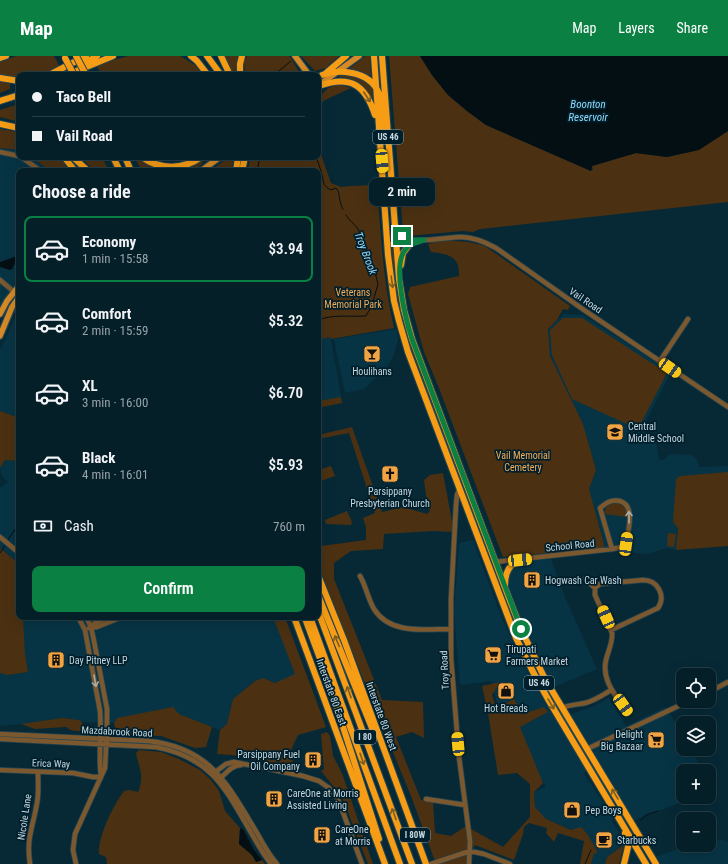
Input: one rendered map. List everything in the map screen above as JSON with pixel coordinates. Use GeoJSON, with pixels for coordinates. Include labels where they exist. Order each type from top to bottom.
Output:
{"type":"FeatureCollection","features":[{"type":"Feature","properties":{"kind":"highway"},"geometry":{"type":"LineString","coordinates":[[0,58],[6,56]]}},
{"type":"Feature","properties":{"kind":"highway"},"geometry":{"type":"LineString","coordinates":[[76,56],[84,72]]}},
{"type":"Feature","properties":{"kind":"highway"},"geometry":{"type":"LineString","coordinates":[[54,72],[86,56]]}},
{"type":"Feature","properties":{"kind":"highway"},"geometry":{"type":"LineString","coordinates":[[71,72],[97,56]]}},
{"type":"Feature","properties":{"kind":"highway"},"geometry":{"type":"LineString","coordinates":[[73,72],[113,56]]}},
{"type":"Feature","properties":{"kind":"highway"},"geometry":{"type":"LineString","coordinates":[[191,56],[206,72]]}},
{"type":"Feature","properties":{"kind":"highway"},"geometry":{"type":"LineString","coordinates":[[206,56],[219,72]]}},
{"type":"Feature","properties":{"kind":"highway"},"geometry":{"type":"LineString","coordinates":[[221,56],[229,72]]}},
{"type":"Feature","properties":{"kind":"highway"},"geometry":{"type":"LineString","coordinates":[[240,72],[242,56]]}},
{"type":"Feature","properties":{"kind":"highway"},"geometry":{"type":"LineString","coordinates":[[321,76],[346,56]]}},
{"type":"Feature","properties":{"kind":"highway","name":"US 46"},"geometry":{"type":"LineString","coordinates":[[374,56],[388,244],[394,301],[408,352],[505,610],[526,658],[549,701],[646,864]]}},
{"type":"Feature","properties":{"kind":"highway","name":"US 46"},"geometry":{"type":"LineString","coordinates":[[382,56],[400,285],[404,310],[412,339],[495,562],[521,629],[534,657],[562,708],[656,864]]}},
{"type":"Feature","properties":{"kind":"highway"},"geometry":{"type":"LineString","coordinates":[[65,57],[72,72]]}},
{"type":"Feature","properties":{"kind":"highway"},"geometry":{"type":"LineString","coordinates":[[321,77],[338,72],[361,75],[376,86],[381,100],[387,172],[393,204]]}},
{"type":"Feature","properties":{"kind":"highway"},"geometry":{"type":"LineString","coordinates":[[0,78],[16,81]]}},
{"type":"Feature","properties":{"kind":"highway"},"geometry":{"type":"LineString","coordinates":[[321,85],[342,81],[350,82],[361,89],[370,102],[379,126]]}},
{"type":"Feature","properties":{"kind":"highway"},"geometry":{"type":"LineString","coordinates":[[0,101],[16,95]]}},
{"type":"Feature","properties":{"kind":"highway"},"geometry":{"type":"LineString","coordinates":[[0,124],[16,127]]}},
{"type":"Feature","properties":{"kind":"highway"},"geometry":{"type":"LineString","coordinates":[[66,160],[73,168]]}},
{"type":"Feature","properties":{"kind":"highway"},"geometry":{"type":"LineString","coordinates":[[76,160],[85,168]]}},
{"type":"Feature","properties":{"kind":"highway"},"geometry":{"type":"LineString","coordinates":[[148,160],[156,164],[169,167],[188,164],[195,160]]}},
{"type":"Feature","properties":{"kind":"highway"},"geometry":{"type":"LineString","coordinates":[[400,285],[402,255],[410,244]]}},
{"type":"Feature","properties":{"kind":"highway"},"geometry":{"type":"LineString","coordinates":[[472,520],[492,561],[495,562]]}},
{"type":"Feature","properties":{"kind":"highway"},"geometry":{"type":"LineString","coordinates":[[505,587],[507,571],[512,564],[520,560]]}},
{"type":"Feature","properties":{"kind":"highway","name":"Interstate 80 West"},"geometry":{"type":"LineString","coordinates":[[321,583],[348,651],[426,864]]}},
{"type":"Feature","properties":{"kind":"highway"},"geometry":{"type":"LineString","coordinates":[[321,602],[405,806]]}},
{"type":"Feature","properties":{"kind":"highway","name":"I 80"},"geometry":{"type":"LineString","coordinates":[[321,618],[412,864]]}},
{"type":"Feature","properties":{"kind":"highway","name":"Interstate 80 East"},"geometry":{"type":"LineString","coordinates":[[295,620],[385,863]]}},
{"type":"Feature","properties":{"kind":"highway"},"geometry":{"type":"LineString","coordinates":[[306,620],[328,680],[385,855],[385,863]]}},
{"type":"Feature","properties":{"kind":"highway","name":"I 80"},"geometry":{"type":"LineString","coordinates":[[309,620],[400,864]]}},
{"type":"Feature","properties":{"kind":"highway"},"geometry":{"type":"LineString","coordinates":[[623,826],[628,847],[624,864]]}},
{"type":"Feature","properties":{"kind":"main road"},"geometry":{"type":"LineString","coordinates":[[295,56],[307,72]]}},
{"type":"Feature","properties":{"kind":"main road"},"geometry":{"type":"LineString","coordinates":[[321,84],[360,56]]}},
{"type":"Feature","properties":{"kind":"main road"},"geometry":{"type":"LineString","coordinates":[[204,168],[216,160]]}},
{"type":"Feature","properties":{"kind":"main road"},"geometry":{"type":"LineString","coordinates":[[0,314],[16,290]]}},
{"type":"Feature","properties":{"kind":"main road"},"geometry":{"type":"LineString","coordinates":[[0,336],[16,301]]}},
{"type":"Feature","properties":{"kind":"street"},"geometry":{"type":"LineString","coordinates":[[0,152],[16,156]]}},
{"type":"Feature","properties":{"kind":"street"},"geometry":{"type":"LineString","coordinates":[[24,160],[36,168]]}},
{"type":"Feature","properties":{"kind":"street","name":"Vail Road"},"geometry":{"type":"LineString","coordinates":[[395,220],[398,231],[402,236],[409,240],[460,237],[486,242],[728,407]]}},
{"type":"Feature","properties":{"kind":"street","name":"Vail Road"},"geometry":{"type":"LineString","coordinates":[[388,244],[410,244],[424,240]]}},
{"type":"Feature","properties":{"kind":"street"},"geometry":{"type":"LineString","coordinates":[[0,280],[14,292]]}},
{"type":"Feature","properties":{"kind":"street"},"geometry":{"type":"LineString","coordinates":[[660,361],[688,319]]}},
{"type":"Feature","properties":{"kind":"street","name":"Troy Road"},"geometry":{"type":"LineString","coordinates":[[460,488],[456,495],[451,629],[453,682],[470,851],[470,864]]}},
{"type":"Feature","properties":{"kind":"street","name":"School Road"},"geometry":{"type":"LineString","coordinates":[[495,562],[520,560],[612,549],[623,547],[626,544],[630,512],[623,502],[611,500],[600,508],[612,549]]}},
{"type":"Feature","properties":{"kind":"street"},"geometry":{"type":"LineString","coordinates":[[1,538],[16,551]]}},
{"type":"Feature","properties":{"kind":"street"},"geometry":{"type":"LineString","coordinates":[[360,576],[374,609],[388,623],[404,628],[451,629]]}},
{"type":"Feature","properties":{"kind":"street"},"geometry":{"type":"LineString","coordinates":[[585,579],[595,588],[595,595],[612,630],[612,638],[605,670],[606,678],[611,690],[628,713]]}},
{"type":"Feature","properties":{"kind":"street"},"geometry":{"type":"LineString","coordinates":[[595,588],[600,584],[649,580],[654,582],[658,588],[661,600],[658,608],[612,630]]}},
{"type":"Feature","properties":{"kind":"street"},"geometry":{"type":"LineString","coordinates":[[80,620],[85,630],[100,710],[101,777]]}},
{"type":"Feature","properties":{"kind":"street"},"geometry":{"type":"LineString","coordinates":[[76,864],[73,850],[75,834],[105,768],[107,741],[107,709],[91,627],[88,620]]}},
{"type":"Feature","properties":{"kind":"street"},"geometry":{"type":"LineString","coordinates":[[85,630],[91,627],[95,622],[101,620]]}},
{"type":"Feature","properties":{"kind":"street"},"geometry":{"type":"LineString","coordinates":[[91,627],[97,627],[114,620]]}},
{"type":"Feature","properties":{"kind":"street"},"geometry":{"type":"LineString","coordinates":[[716,688],[728,682]]}},
{"type":"Feature","properties":{"kind":"street"},"geometry":{"type":"LineString","coordinates":[[562,708],[572,704],[594,700],[611,690]]}},
{"type":"Feature","properties":{"kind":"street"},"geometry":{"type":"LineString","coordinates":[[587,749],[676,707]]}},
{"type":"Feature","properties":{"kind":"street","name":"Mazdabrook Road"},"geometry":{"type":"LineString","coordinates":[[0,734],[100,741]]}},
{"type":"Feature","properties":{"kind":"street","name":"Mazdabrook Road"},"geometry":{"type":"LineString","coordinates":[[0,740],[107,741],[170,749],[190,758],[214,772],[220,779]]}},
{"type":"Feature","properties":{"kind":"street"},"geometry":{"type":"LineString","coordinates":[[214,772],[226,764],[234,762],[303,776],[324,784],[337,798],[362,864]]}},
{"type":"Feature","properties":{"kind":"street"},"geometry":{"type":"LineString","coordinates":[[220,779],[230,768],[236,765],[245,764]]}},
{"type":"Feature","properties":{"kind":"street","name":"Erica Way"},"geometry":{"type":"LineString","coordinates":[[0,770],[76,774],[101,777]]}},
{"type":"Feature","properties":{"kind":"street","name":"Nicole Lane"},"geometry":{"type":"LineString","coordinates":[[30,864],[29,841],[31,824],[37,804],[38,772]]}},
{"type":"Feature","properties":{"kind":"street"},"geometry":{"type":"LineString","coordinates":[[220,779],[260,848],[271,864]]}},
{"type":"Feature","properties":{"kind":"street"},"geometry":{"type":"LineString","coordinates":[[220,779],[234,793],[277,864]]}},
{"type":"Feature","properties":{"kind":"street"},"geometry":{"type":"LineString","coordinates":[[426,799],[465,805]]}},
{"type":"Feature","properties":{"kind":"street"},"geometry":{"type":"LineString","coordinates":[[433,863],[470,851],[484,854],[510,864]]}},
{"type":"Feature","properties":{"kind":"shaded area"},"geometry":{"type":"Polygon","coordinates":[[[0,148],[16,150],[16,160],[35,160],[46,168],[16,168],[16,284],[0,309],[0,148]]]}},
{"type":"Feature","properties":{"kind":"shaded area","name":"Central Middle School"},"geometry":{"type":"Polygon","coordinates":[[[564,314],[583,315],[671,372],[643,427],[647,437],[656,441],[659,460],[664,460],[671,454],[690,455],[697,460],[700,467],[728,466],[728,522],[678,528],[676,550],[666,548],[648,554],[617,551],[607,553],[589,489],[596,470],[583,424],[550,356],[548,329],[564,314]]]}},
{"type":"Feature","properties":{"kind":"shaded area"},"geometry":{"type":"Polygon","coordinates":[[[16,315],[16,417],[0,411],[0,351],[16,315]]]}},
{"type":"Feature","properties":{"kind":"shaded area"},"geometry":{"type":"Polygon","coordinates":[[[396,329],[398,339],[394,355],[386,368],[364,389],[345,393],[334,339],[396,329]]]}},
{"type":"Feature","properties":{"kind":"shaded area"},"geometry":{"type":"Polygon","coordinates":[[[330,334],[341,397],[321,400],[321,336],[330,334]]]}},
{"type":"Feature","properties":{"kind":"shaded area"},"geometry":{"type":"Polygon","coordinates":[[[5,460],[16,461],[16,561],[0,548],[0,488],[8,482],[3,477],[0,468],[5,460]]]}},
{"type":"Feature","properties":{"kind":"shaded area"},"geometry":{"type":"Polygon","coordinates":[[[473,540],[502,619],[526,669],[545,703],[587,770],[584,774],[613,817],[612,821],[624,840],[624,845],[607,857],[605,864],[591,864],[594,853],[597,851],[572,830],[546,819],[535,807],[534,792],[546,787],[499,713],[492,681],[460,685],[454,612],[459,543],[473,540]]]}},
{"type":"Feature","properties":{"kind":"shaded area"},"geometry":{"type":"Polygon","coordinates":[[[551,559],[564,595],[597,669],[554,687],[526,632],[507,582],[509,572],[518,562],[551,559]]]}},
{"type":"Feature","properties":{"kind":"shaded area"},"geometry":{"type":"Polygon","coordinates":[[[23,620],[274,620],[296,675],[275,683],[263,678],[255,681],[233,699],[227,724],[220,730],[179,714],[117,718],[114,723],[82,722],[79,720],[62,718],[0,726],[0,673],[7,675],[28,672],[25,653],[23,620]]]}},
{"type":"Feature","properties":{"kind":"shaded area"},"geometry":{"type":"Polygon","coordinates":[[[609,698],[626,726],[666,707],[676,723],[676,756],[695,756],[700,764],[676,764],[676,804],[634,820],[571,714],[594,706],[609,698]]]}},
{"type":"Feature","properties":{"kind":"shaded area"},"geometry":{"type":"Polygon","coordinates":[[[716,839],[728,841],[728,864],[661,864],[656,857],[676,849],[676,852],[716,852],[716,839]]]}},
{"type":"Feature","properties":{"kind":"green space"},"geometry":{"type":"Polygon","coordinates":[[[16,56],[54,56],[60,67],[47,72],[16,72],[16,78],[0,75],[0,62],[16,56]]]}},
{"type":"Feature","properties":{"kind":"green space"},"geometry":{"type":"Polygon","coordinates":[[[128,56],[180,56],[195,65],[201,72],[100,72],[97,67],[107,62],[128,56]]]}},
{"type":"Feature","properties":{"kind":"green space"},"geometry":{"type":"Polygon","coordinates":[[[225,56],[238,56],[236,72],[232,72],[225,56]]]}},
{"type":"Feature","properties":{"kind":"green space"},"geometry":{"type":"Polygon","coordinates":[[[247,56],[289,56],[299,72],[245,72],[244,62],[247,56]]]}},
{"type":"Feature","properties":{"kind":"green space"},"geometry":{"type":"Polygon","coordinates":[[[301,56],[339,56],[326,68],[315,71],[301,56]]]}},
{"type":"Feature","properties":{"kind":"green space"},"geometry":{"type":"Polygon","coordinates":[[[365,56],[370,56],[370,76],[360,72],[348,70],[365,56]]]}},
{"type":"Feature","properties":{"kind":"green space"},"geometry":{"type":"Polygon","coordinates":[[[389,56],[420,56],[432,75],[448,95],[486,125],[591,171],[593,170],[592,166],[636,153],[667,157],[698,150],[728,131],[728,202],[480,229],[473,232],[463,231],[408,236],[403,231],[389,56]]]}},
{"type":"Feature","properties":{"kind":"green space"},"geometry":{"type":"Polygon","coordinates":[[[341,75],[358,78],[369,84],[372,87],[373,98],[358,83],[349,79],[338,77],[341,75]]]}},
{"type":"Feature","properties":{"kind":"green space"},"geometry":{"type":"Polygon","coordinates":[[[0,81],[10,84],[10,89],[0,93],[0,81]]]}},
{"type":"Feature","properties":{"kind":"green space"},"geometry":{"type":"Polygon","coordinates":[[[338,84],[351,88],[321,103],[321,94],[328,88],[338,84]]]}},
{"type":"Feature","properties":{"kind":"green space"},"geometry":{"type":"Polygon","coordinates":[[[16,105],[16,121],[0,117],[0,110],[16,105]]]}},
{"type":"Feature","properties":{"kind":"green space"},"geometry":{"type":"Polygon","coordinates":[[[0,129],[16,132],[16,150],[0,148],[0,129]]]}},
{"type":"Feature","properties":{"kind":"green space","name":"Veterans Memorial Park"},"geometry":{"type":"Polygon","coordinates":[[[321,155],[331,183],[341,187],[374,185],[374,188],[377,188],[385,276],[394,328],[331,339],[330,337],[321,339],[321,168],[248,168],[250,160],[321,160],[321,155]]]}},
{"type":"Feature","properties":{"kind":"green space"},"geometry":{"type":"Polygon","coordinates":[[[35,160],[61,160],[67,168],[46,168],[35,160]]]}},
{"type":"Feature","properties":{"kind":"green space"},"geometry":{"type":"Polygon","coordinates":[[[83,160],[104,160],[108,168],[92,168],[83,160]]]}},
{"type":"Feature","properties":{"kind":"green space"},"geometry":{"type":"Polygon","coordinates":[[[136,160],[141,160],[163,168],[140,168],[136,160]]]}},
{"type":"Feature","properties":{"kind":"green space"},"geometry":{"type":"Polygon","coordinates":[[[205,160],[197,168],[185,168],[205,160]]]}},
{"type":"Feature","properties":{"kind":"green space"},"geometry":{"type":"Polygon","coordinates":[[[225,160],[233,160],[232,168],[214,168],[225,160]]]}},
{"type":"Feature","properties":{"kind":"green space","name":"Vail Memorial Cemetery"},"geometry":{"type":"Polygon","coordinates":[[[441,240],[469,242],[485,246],[570,306],[568,310],[563,309],[557,320],[548,329],[550,356],[583,424],[596,470],[589,489],[605,548],[503,557],[424,352],[408,294],[410,287],[459,276],[458,264],[455,260],[446,254],[431,252],[428,244],[441,240]]]}},
{"type":"Feature","properties":{"kind":"green space"},"geometry":{"type":"Polygon","coordinates":[[[392,248],[394,248],[410,341],[481,532],[406,338],[393,279],[391,256],[392,248]]]}},
{"type":"Feature","properties":{"kind":"green space"},"geometry":{"type":"Polygon","coordinates":[[[563,318],[582,318],[667,373],[638,429],[572,399],[552,355],[550,330],[563,318]]]}},
{"type":"Feature","properties":{"kind":"green space"},"geometry":{"type":"Polygon","coordinates":[[[341,397],[342,403],[321,407],[321,400],[341,397]]]}},
{"type":"Feature","properties":{"kind":"green space"},"geometry":{"type":"Polygon","coordinates":[[[0,411],[16,417],[16,461],[5,460],[0,468],[0,411]]]}},
{"type":"Feature","properties":{"kind":"green space"},"geometry":{"type":"Polygon","coordinates":[[[352,427],[382,512],[403,507],[427,514],[430,511],[427,502],[424,480],[430,475],[443,473],[454,532],[433,531],[384,534],[383,549],[351,551],[334,563],[334,579],[382,700],[423,702],[424,738],[412,732],[396,737],[421,800],[433,802],[435,833],[451,836],[466,826],[503,847],[530,817],[530,784],[517,773],[498,775],[482,686],[500,682],[492,695],[496,708],[514,699],[523,714],[544,707],[548,712],[520,727],[543,783],[534,792],[535,807],[546,819],[571,830],[581,827],[588,835],[597,851],[596,854],[594,853],[591,864],[580,864],[584,841],[558,833],[554,842],[546,833],[547,828],[529,823],[524,827],[514,860],[475,845],[466,859],[466,864],[436,864],[411,796],[321,572],[321,546],[366,540],[366,527],[363,518],[375,513],[349,433],[321,438],[321,434],[352,427]]]}},
{"type":"Feature","properties":{"kind":"green space"},"geometry":{"type":"Polygon","coordinates":[[[331,466],[335,476],[321,481],[321,469],[331,466]]]}},
{"type":"Feature","properties":{"kind":"green space"},"geometry":{"type":"Polygon","coordinates":[[[728,472],[728,546],[676,550],[678,528],[673,522],[676,479],[680,476],[728,472]]]}},
{"type":"Feature","properties":{"kind":"green space"},"geometry":{"type":"Polygon","coordinates":[[[610,503],[617,503],[625,507],[628,517],[604,514],[606,507],[610,503]]]}},
{"type":"Feature","properties":{"kind":"green space"},"geometry":{"type":"Polygon","coordinates":[[[347,511],[352,522],[351,525],[326,524],[325,520],[347,511]]]}},
{"type":"Feature","properties":{"kind":"green space"},"geometry":{"type":"Polygon","coordinates":[[[668,533],[676,534],[674,547],[667,546],[668,533]]]}},
{"type":"Feature","properties":{"kind":"green space"},"geometry":{"type":"Polygon","coordinates":[[[0,548],[16,561],[16,620],[23,620],[25,653],[28,672],[7,675],[0,673],[0,548]]]}},
{"type":"Feature","properties":{"kind":"green space"},"geometry":{"type":"Polygon","coordinates":[[[274,620],[286,620],[326,727],[298,735],[290,752],[293,762],[288,767],[232,755],[217,754],[220,730],[227,724],[233,699],[255,681],[263,678],[275,683],[295,674],[274,620]]]}},
{"type":"Feature","properties":{"kind":"green space"},"geometry":{"type":"Polygon","coordinates":[[[173,707],[179,714],[212,727],[206,747],[195,748],[161,736],[122,735],[115,727],[114,723],[117,718],[173,707]]]}},
{"type":"Feature","properties":{"kind":"green space"},"geometry":{"type":"Polygon","coordinates":[[[62,718],[79,720],[82,722],[83,728],[81,731],[66,727],[35,729],[21,724],[62,718]]]}},
{"type":"Feature","properties":{"kind":"green space"},"geometry":{"type":"Polygon","coordinates":[[[327,732],[330,736],[333,756],[342,773],[373,864],[368,864],[342,797],[321,771],[324,769],[321,734],[327,732]]]}},
{"type":"Feature","properties":{"kind":"green space"},"geometry":{"type":"Polygon","coordinates":[[[139,750],[161,752],[200,770],[211,780],[219,791],[225,811],[240,828],[239,844],[251,854],[256,862],[262,860],[265,864],[107,864],[106,857],[99,854],[101,839],[111,813],[124,791],[129,790],[138,792],[141,781],[141,772],[136,753],[139,750]]]}},
{"type":"Feature","properties":{"kind":"green space"},"geometry":{"type":"Polygon","coordinates":[[[624,845],[619,864],[605,864],[607,857],[624,845]]]}},
{"type":"Feature","properties":{"kind":"water","name":"Boonton Reservoir"},"geometry":{"type":"Polygon","coordinates":[[[420,56],[728,56],[728,131],[699,150],[667,157],[636,153],[592,166],[591,171],[486,125],[448,95],[432,75],[420,56]]]}},
{"type":"Feature","properties":{"kind":"water"},"geometry":{"type":"Polygon","coordinates":[[[16,256],[16,261],[10,270],[0,267],[0,262],[16,256]]]}},
{"type":"Feature","properties":{"kind":"water"},"geometry":{"type":"Polygon","coordinates":[[[240,828],[243,829],[254,850],[262,860],[256,862],[251,854],[239,844],[240,828]]]}},
{"type":"Feature","properties":{"kind":"waterway","name":"Troy Brook"},"geometry":{"type":"LineString","coordinates":[[278,72],[291,61]]}},
{"type":"Feature","properties":{"kind":"waterway"},"geometry":{"type":"LineString","coordinates":[[258,168],[259,160]]}},
{"type":"Feature","properties":{"kind":"waterway","name":"Troy Brook"},"geometry":{"type":"LineString","coordinates":[[317,160],[320,168]]}},
{"type":"Feature","properties":{"kind":"waterway","name":"Troy Brook"},"geometry":{"type":"LineString","coordinates":[[321,173],[326,187],[331,190],[336,188],[343,209]]}},
{"type":"Feature","properties":{"kind":"waterway","name":"Troy Brook"},"geometry":{"type":"LineString","coordinates":[[321,319],[336,316],[366,316],[372,305],[378,284],[374,268],[358,229],[346,215]]}},
{"type":"Feature","properties":{"kind":"waterway","name":"Troy Brook"},"geometry":{"type":"LineString","coordinates":[[8,540],[16,528]]}},
{"type":"Feature","properties":{"kind":"waterway","name":"Troy Brook"},"geometry":{"type":"LineString","coordinates":[[0,553],[5,545]]}},
{"type":"Feature","properties":{"kind":"waterway"},"geometry":{"type":"LineString","coordinates":[[641,820],[646,815],[658,811]]}},
{"type":"Feature","properties":{"kind":"waterway"},"geometry":{"type":"LineString","coordinates":[[585,864],[591,850]]}},
{"type":"Feature","properties":{"kind":"place","name":"Houlihans"},"geometry":{"type":"Point","coordinates":[372,354]}},
{"type":"Feature","properties":{"kind":"place","name":"Central Middle School"},"geometry":{"type":"Point","coordinates":[615,432]}},
{"type":"Feature","properties":{"kind":"place","name":"Parsippany Presbyterian Church"},"geometry":{"type":"Point","coordinates":[390,474]}},
{"type":"Feature","properties":{"kind":"place","name":"Hogwash Car Wash"},"geometry":{"type":"Point","coordinates":[532,580]}},
{"type":"Feature","properties":{"kind":"place","name":"Tirupati Farmers Market"},"geometry":{"type":"Point","coordinates":[493,655]}},
{"type":"Feature","properties":{"kind":"place","name":"Day Pitney LLP"},"geometry":{"type":"Point","coordinates":[56,660]}},
{"type":"Feature","properties":{"kind":"place","name":"Hot Breads"},"geometry":{"type":"Point","coordinates":[506,691]}},
{"type":"Feature","properties":{"kind":"place","name":"Delight Big Bazaar"},"geometry":{"type":"Point","coordinates":[656,740]}},
{"type":"Feature","properties":{"kind":"place","name":"Parsippany Fuel Oil Company"},"geometry":{"type":"Point","coordinates":[313,760]}},
{"type":"Feature","properties":{"kind":"place","name":"CareOne at Morris Assisted Living"},"geometry":{"type":"Point","coordinates":[274,799]}},
{"type":"Feature","properties":{"kind":"place","name":"Pep Boys"},"geometry":{"type":"Point","coordinates":[572,810]}},
{"type":"Feature","properties":{"kind":"place","name":"CareOne at Morris"},"geometry":{"type":"Point","coordinates":[322,835]}},
{"type":"Feature","properties":{"kind":"place","name":"Starbucks"},"geometry":{"type":"Point","coordinates":[604,840]}},
{"type":"Feature","properties":{"kind":"route"},"geometry":{"type":"LineString","coordinates":[[402,236],[409,240],[424,240],[410,244],[403,253],[401,261],[400,285],[408,326],[421,365],[521,629]]}}]}
